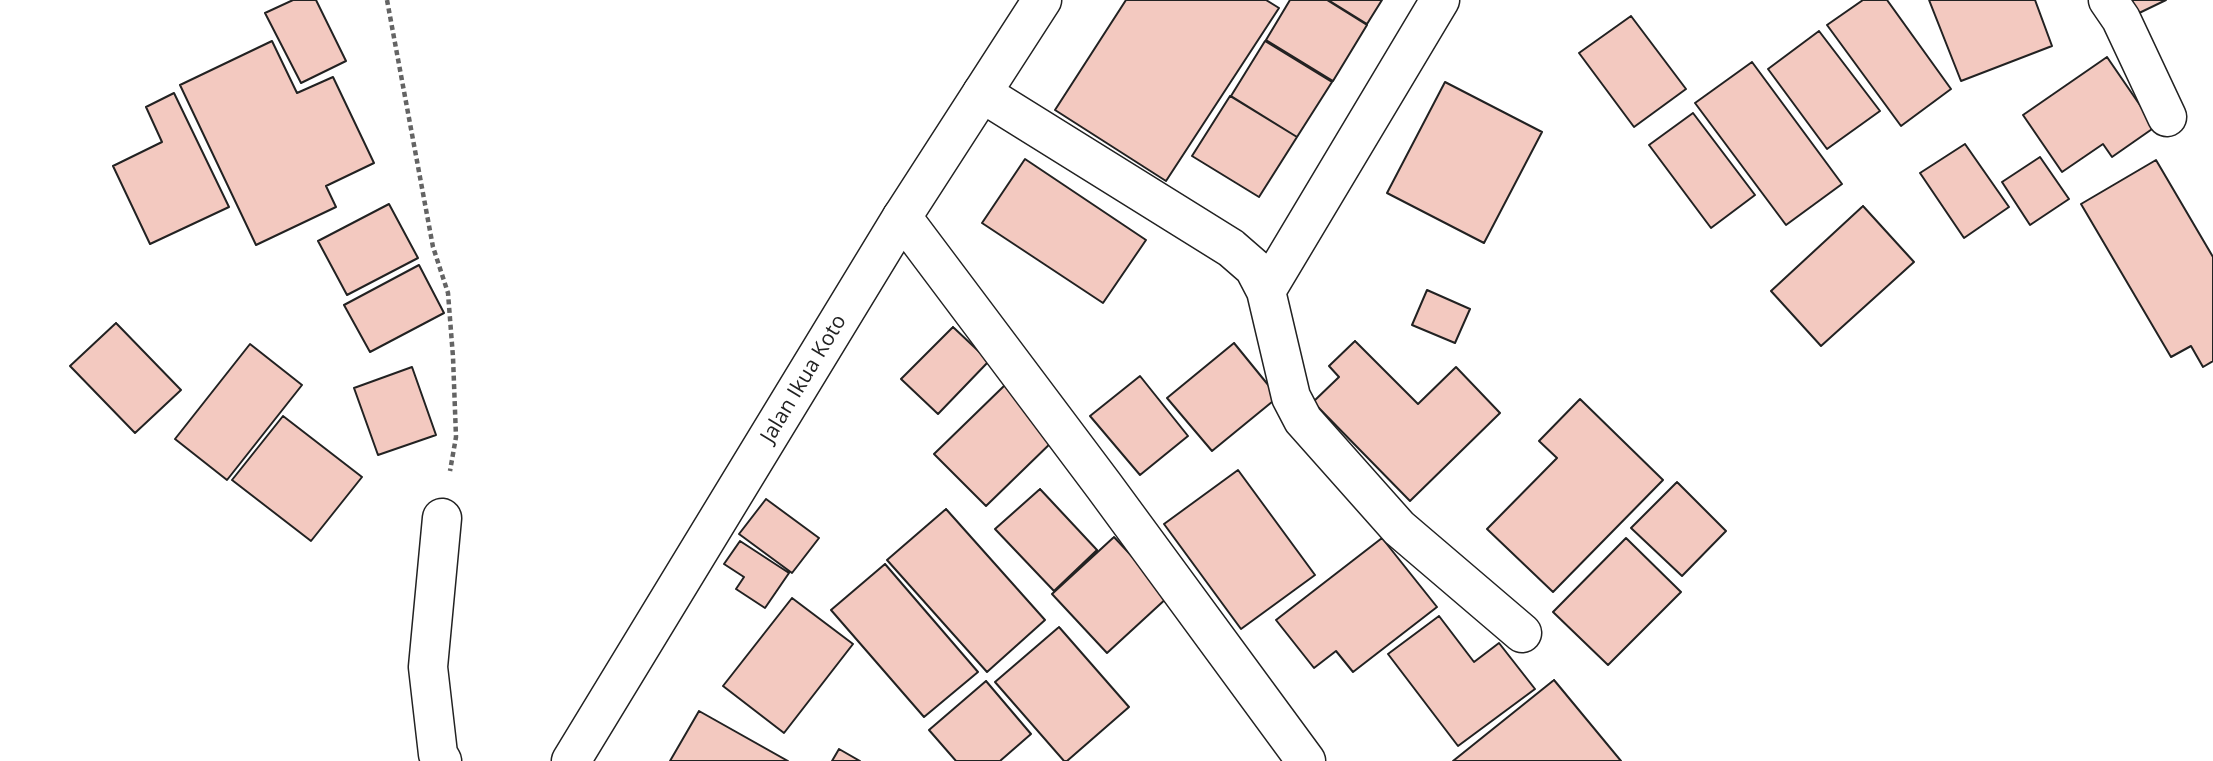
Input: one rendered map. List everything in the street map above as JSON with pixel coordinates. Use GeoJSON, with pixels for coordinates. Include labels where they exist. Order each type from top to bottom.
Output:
{"type":"FeatureCollection","features":[{"type":"Feature","properties":{"kind":"street","name":"Jalan Ikua Koto"},"geometry":{"type":"LineString","coordinates":[[571,761],[902,217],[1042,0]]}},
{"type":"Feature","properties":{"kind":"street"},"geometry":{"type":"LineString","coordinates":[[1266,290],[1440,0]]}},
{"type":"Feature","properties":{"kind":"street"},"geometry":{"type":"LineString","coordinates":[[2108,0],[2168,117]]}},
{"type":"Feature","properties":{"kind":"street"},"geometry":{"type":"LineString","coordinates":[[982,93],[1231,248],[1254,268],[1266,290],[1291,397],[1303,420],[1399,528],[1522,633]]}},
{"type":"Feature","properties":{"kind":"street"},"geometry":{"type":"LineString","coordinates":[[902,217],[1306,761]]}},
{"type":"Feature","properties":{"kind":"street"},"geometry":{"type":"LineString","coordinates":[[442,518],[428,667],[438,754],[442,761]]}},
{"type":"Feature","properties":{"kind":"path"},"geometry":{"type":"LineString","coordinates":[[387,0],[433,247],[448,293],[456,437],[442,518]]}},
{"type":"Feature","properties":{"kind":"building"},"geometry":{"type":"Polygon","coordinates":[[[293,0],[316,0],[346,61],[301,83],[265,13],[293,0]]]}},
{"type":"Feature","properties":{"kind":"building"},"geometry":{"type":"Polygon","coordinates":[[[1126,0],[1266,0],[1279,8],[1166,181],[1055,110],[1126,0]]]}},
{"type":"Feature","properties":{"kind":"building"},"geometry":{"type":"Polygon","coordinates":[[[1290,0],[1327,0],[1367,25],[1333,81],[1266,40],[1290,0]]]}},
{"type":"Feature","properties":{"kind":"building"},"geometry":{"type":"Polygon","coordinates":[[[1328,0],[1382,0],[1367,24],[1328,0]]]}},
{"type":"Feature","properties":{"kind":"building"},"geometry":{"type":"Polygon","coordinates":[[[1863,0],[1887,0],[1951,89],[1901,126],[1827,25],[1863,0]]]}},
{"type":"Feature","properties":{"kind":"building"},"geometry":{"type":"Polygon","coordinates":[[[1929,0],[2035,0],[2052,46],[1961,81],[1929,0]]]}},
{"type":"Feature","properties":{"kind":"building"},"geometry":{"type":"Polygon","coordinates":[[[2127,0],[2166,0],[2135,15],[2127,0]]]}},
{"type":"Feature","properties":{"kind":"building"},"geometry":{"type":"Polygon","coordinates":[[[1631,16],[1686,89],[1634,127],[1579,53],[1631,16]]]}},
{"type":"Feature","properties":{"kind":"building"},"geometry":{"type":"Polygon","coordinates":[[[1819,31],[1880,111],[1827,149],[1768,69],[1819,31]]]}},
{"type":"Feature","properties":{"kind":"building"},"geometry":{"type":"Polygon","coordinates":[[[272,41],[297,93],[333,77],[374,163],[326,186],[336,207],[256,245],[180,85],[272,41]]]}},
{"type":"Feature","properties":{"kind":"building"},"geometry":{"type":"Polygon","coordinates":[[[1265,41],[1332,82],[1297,137],[1231,96],[1265,41]]]}},
{"type":"Feature","properties":{"kind":"building"},"geometry":{"type":"Polygon","coordinates":[[[2107,57],[2155,127],[2112,157],[2103,144],[2062,172],[2023,115],[2107,57]]]}},
{"type":"Feature","properties":{"kind":"building"},"geometry":{"type":"Polygon","coordinates":[[[1752,62],[1842,184],[1786,225],[1695,103],[1752,62]]]}},
{"type":"Feature","properties":{"kind":"building"},"geometry":{"type":"Polygon","coordinates":[[[1445,82],[1542,132],[1484,243],[1387,193],[1445,82]]]}},
{"type":"Feature","properties":{"kind":"building"},"geometry":{"type":"Polygon","coordinates":[[[174,93],[229,207],[150,244],[113,166],[162,142],[146,107],[174,93]]]}},
{"type":"Feature","properties":{"kind":"building"},"geometry":{"type":"Polygon","coordinates":[[[1230,96],[1297,137],[1259,197],[1192,156],[1230,96]]]}},
{"type":"Feature","properties":{"kind":"building"},"geometry":{"type":"Polygon","coordinates":[[[1693,113],[1755,195],[1711,228],[1649,145],[1693,113]]]}},
{"type":"Feature","properties":{"kind":"building"},"geometry":{"type":"Polygon","coordinates":[[[1965,144],[2009,207],[1964,238],[1920,173],[1965,144]]]}},
{"type":"Feature","properties":{"kind":"building"},"geometry":{"type":"Polygon","coordinates":[[[2040,157],[2069,199],[2030,225],[2002,182],[2040,157]]]}},
{"type":"Feature","properties":{"kind":"building"},"geometry":{"type":"Polygon","coordinates":[[[1025,159],[1146,240],[1103,303],[982,223],[1025,159]]]}},
{"type":"Feature","properties":{"kind":"building"},"geometry":{"type":"Polygon","coordinates":[[[2156,160],[2213,257],[2213,361],[2203,367],[2191,346],[2171,357],[2081,204],[2156,160]]]}},
{"type":"Feature","properties":{"kind":"building"},"geometry":{"type":"Polygon","coordinates":[[[389,204],[418,258],[347,295],[318,241],[389,204]]]}},
{"type":"Feature","properties":{"kind":"building"},"geometry":{"type":"Polygon","coordinates":[[[1863,206],[1914,262],[1821,346],[1771,291],[1863,206]]]}},
{"type":"Feature","properties":{"kind":"building"},"geometry":{"type":"Polygon","coordinates":[[[419,265],[444,313],[370,352],[344,305],[419,265]]]}},
{"type":"Feature","properties":{"kind":"building"},"geometry":{"type":"Polygon","coordinates":[[[1427,290],[1470,309],[1455,343],[1412,325],[1427,290]]]}},
{"type":"Feature","properties":{"kind":"building"},"geometry":{"type":"Polygon","coordinates":[[[116,323],[181,390],[135,433],[70,366],[116,323]]]}},
{"type":"Feature","properties":{"kind":"building"},"geometry":{"type":"Polygon","coordinates":[[[953,327],[989,361],[938,414],[901,379],[953,327]]]}},
{"type":"Feature","properties":{"kind":"building"},"geometry":{"type":"Polygon","coordinates":[[[1355,341],[1418,404],[1456,367],[1500,413],[1410,501],[1313,402],[1339,377],[1329,366],[1355,341]]]}},
{"type":"Feature","properties":{"kind":"building"},"geometry":{"type":"Polygon","coordinates":[[[1234,343],[1278,397],[1212,451],[1167,398],[1234,343]]]}},
{"type":"Feature","properties":{"kind":"building"},"geometry":{"type":"Polygon","coordinates":[[[250,344],[302,385],[227,480],[175,439],[250,344]]]}},
{"type":"Feature","properties":{"kind":"building"},"geometry":{"type":"Polygon","coordinates":[[[412,367],[436,435],[378,455],[354,388],[412,367]]]}},
{"type":"Feature","properties":{"kind":"building"},"geometry":{"type":"Polygon","coordinates":[[[1140,376],[1188,436],[1140,475],[1090,416],[1140,376]]]}},
{"type":"Feature","properties":{"kind":"building"},"geometry":{"type":"Polygon","coordinates":[[[1005,385],[1057,437],[986,506],[934,454],[1005,385]]]}},
{"type":"Feature","properties":{"kind":"building"},"geometry":{"type":"Polygon","coordinates":[[[1580,399],[1663,480],[1553,592],[1487,529],[1557,458],[1539,441],[1580,399]]]}},
{"type":"Feature","properties":{"kind":"building"},"geometry":{"type":"Polygon","coordinates":[[[283,416],[362,477],[311,541],[232,480],[283,416]]]}},
{"type":"Feature","properties":{"kind":"building"},"geometry":{"type":"Polygon","coordinates":[[[1238,470],[1315,575],[1241,629],[1164,524],[1238,470]]]}},
{"type":"Feature","properties":{"kind":"building"},"geometry":{"type":"Polygon","coordinates":[[[1677,482],[1726,531],[1682,576],[1631,528],[1677,482]]]}},
{"type":"Feature","properties":{"kind":"building"},"geometry":{"type":"Polygon","coordinates":[[[1040,489],[1097,550],[1054,591],[995,529],[1040,489]]]}},
{"type":"Feature","properties":{"kind":"building"},"geometry":{"type":"Polygon","coordinates":[[[766,499],[819,538],[792,573],[739,534],[766,499]]]}},
{"type":"Feature","properties":{"kind":"building"},"geometry":{"type":"Polygon","coordinates":[[[946,509],[1045,620],[987,672],[887,560],[946,509]]]}},
{"type":"Feature","properties":{"kind":"building"},"geometry":{"type":"Polygon","coordinates":[[[1114,537],[1169,596],[1107,653],[1052,594],[1114,537]]]}},
{"type":"Feature","properties":{"kind":"building"},"geometry":{"type":"Polygon","coordinates":[[[1382,538],[1437,607],[1353,672],[1336,651],[1314,668],[1276,620],[1382,538]]]}},
{"type":"Feature","properties":{"kind":"building"},"geometry":{"type":"Polygon","coordinates":[[[1626,538],[1681,592],[1608,665],[1553,612],[1626,538]]]}},
{"type":"Feature","properties":{"kind":"building"},"geometry":{"type":"Polygon","coordinates":[[[740,541],[789,573],[765,608],[736,589],[744,577],[724,564],[740,541]]]}},
{"type":"Feature","properties":{"kind":"building"},"geometry":{"type":"Polygon","coordinates":[[[885,564],[978,672],[924,717],[831,610],[885,564]]]}},
{"type":"Feature","properties":{"kind":"building"},"geometry":{"type":"Polygon","coordinates":[[[792,598],[853,644],[784,733],[723,686],[792,598]]]}},
{"type":"Feature","properties":{"kind":"building"},"geometry":{"type":"Polygon","coordinates":[[[1439,616],[1474,662],[1499,643],[1535,689],[1458,746],[1388,654],[1439,616]]]}},
{"type":"Feature","properties":{"kind":"building"},"geometry":{"type":"Polygon","coordinates":[[[1059,627],[1129,707],[1067,761],[1064,761],[995,682],[1059,627]]]}},
{"type":"Feature","properties":{"kind":"building"},"geometry":{"type":"Polygon","coordinates":[[[1554,680],[1621,761],[1453,761],[1554,680]]]}},
{"type":"Feature","properties":{"kind":"building"},"geometry":{"type":"Polygon","coordinates":[[[986,681],[1031,734],[1000,761],[956,761],[929,730],[986,681]]]}},
{"type":"Feature","properties":{"kind":"building"},"geometry":{"type":"Polygon","coordinates":[[[699,711],[788,761],[670,761],[699,711]]]}},
{"type":"Feature","properties":{"kind":"building"},"geometry":{"type":"Polygon","coordinates":[[[839,749],[860,761],[832,761],[839,749]]]}}]}
